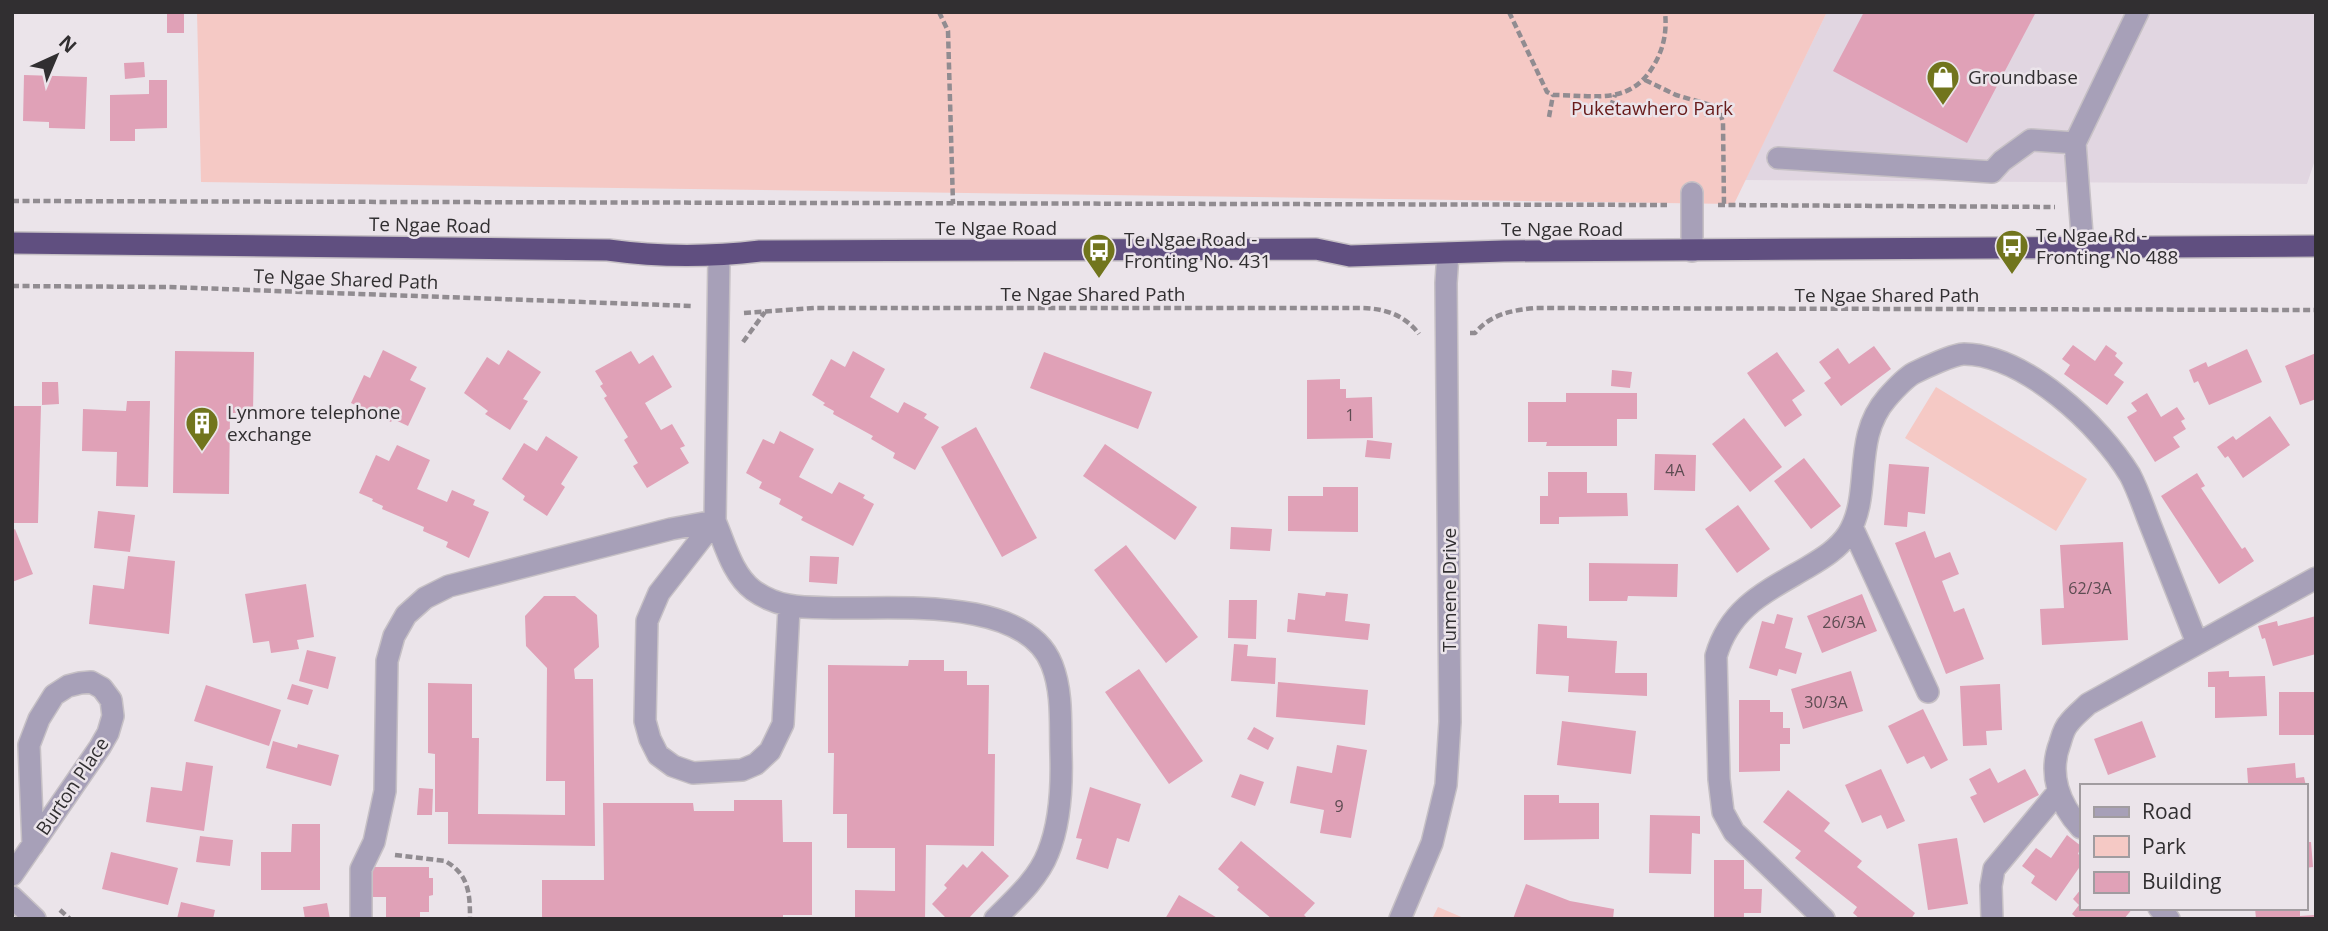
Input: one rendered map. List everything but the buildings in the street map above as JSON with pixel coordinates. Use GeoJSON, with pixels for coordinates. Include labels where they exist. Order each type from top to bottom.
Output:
{"type":"FeatureCollection","features":[{"type":"Feature","properties":{"kind":"highway","name":"Te Ngae Road"},"geometry":{"type":"LineString","coordinates":[[12,243],[608,250],[633,254],[719,256],[760,251],[1316,249],[1350,256],[2316,246]]}},
{"type":"Feature","properties":{"kind":"street"},"geometry":{"type":"LineString","coordinates":[[2083,248],[2076,143],[2138,12]]}},
{"type":"Feature","properties":{"kind":"street"},"geometry":{"type":"LineString","coordinates":[[1778,158],[1992,172],[2031,141],[2076,143]]}},
{"type":"Feature","properties":{"kind":"street"},"geometry":{"type":"LineString","coordinates":[[1692,199],[1692,251]]}},
{"type":"Feature","properties":{"kind":"street","name":"Tumene Drive"},"geometry":{"type":"LineString","coordinates":[[1400,919],[1432,843],[1446,785],[1449,735],[1448,253]]}},
{"type":"Feature","properties":{"kind":"street"},"geometry":{"type":"LineString","coordinates":[[719,256],[715,521],[734,566],[743,579],[754,590],[789,607],[926,609],[975,613],[1007,622],[1029,635],[1052,663],[1059,690],[1061,759],[1054,831],[1048,855],[1032,880],[995,919]]}},
{"type":"Feature","properties":{"kind":"street"},"geometry":{"type":"LineString","coordinates":[[1824,919],[1734,832],[1723,811],[1719,779],[1716,656],[1721,638],[1733,620],[1754,599],[1828,555],[1842,543],[1852,527],[1858,506],[1866,438],[1886,398],[1913,374],[1962,354],[2005,362],[2034,377],[2090,424],[2130,477],[2197,643]]}},
{"type":"Feature","properties":{"kind":"street"},"geometry":{"type":"LineString","coordinates":[[715,521],[659,593],[646,621],[645,721],[658,755],[673,766],[693,772],[742,770],[756,764],[771,751],[783,724],[789,607]]}},
{"type":"Feature","properties":{"kind":"street"},"geometry":{"type":"LineString","coordinates":[[361,919],[361,869],[374,842],[385,791],[387,661],[394,636],[406,615],[425,598],[449,586],[671,529],[715,521]]}},
{"type":"Feature","properties":{"kind":"street"},"geometry":{"type":"LineString","coordinates":[[1852,527],[1928,692]]}},
{"type":"Feature","properties":{"kind":"street"},"geometry":{"type":"LineString","coordinates":[[2080,827],[2058,792],[2053,774],[2057,750],[2067,724],[2088,704],[2316,578]]}},
{"type":"Feature","properties":{"kind":"street","name":"Burton Place"},"geometry":{"type":"LineString","coordinates":[[12,875],[33,845],[108,733],[113,716],[111,700],[103,688],[91,682],[68,686],[54,695],[39,719],[29,745],[33,845]]}},
{"type":"Feature","properties":{"kind":"street"},"geometry":{"type":"LineString","coordinates":[[1992,919],[1991,886],[1994,869],[2058,792]]}},
{"type":"Feature","properties":{"kind":"street"},"geometry":{"type":"LineString","coordinates":[[12,897],[35,919]]}},
{"type":"Feature","properties":{"kind":"path"},"geometry":{"type":"LineString","coordinates":[[939,12],[948,32],[953,204]]}},
{"type":"Feature","properties":{"kind":"path"},"geometry":{"type":"LineString","coordinates":[[1509,12],[1547,92],[1553,96],[1615,95],[1634,89],[1645,80],[1663,45],[1665,12]]}},
{"type":"Feature","properties":{"kind":"path"},"geometry":{"type":"LineString","coordinates":[[1645,80],[1720,111],[1723,127],[1724,205]]}},
{"type":"Feature","properties":{"kind":"path"},"geometry":{"type":"LineString","coordinates":[[1607,117],[1615,95]]}},
{"type":"Feature","properties":{"kind":"path"},"geometry":{"type":"LineString","coordinates":[[1549,117],[1553,96]]}},
{"type":"Feature","properties":{"kind":"path"},"geometry":{"type":"LineString","coordinates":[[1707,117],[1709,105]]}},
{"type":"Feature","properties":{"kind":"path"},"geometry":{"type":"LineString","coordinates":[[1715,127],[1723,127]]}},
{"type":"Feature","properties":{"kind":"path"},"geometry":{"type":"LineString","coordinates":[[12,201],[953,204],[1692,199],[1724,205],[2050,206],[2080,211]]}},
{"type":"Feature","properties":{"kind":"path","name":"Te Ngae Shared Path"},"geometry":{"type":"LineString","coordinates":[[12,286],[167,286],[678,304]]}},
{"type":"Feature","properties":{"kind":"path","name":"Te Ngae Shared Path"},"geometry":{"type":"LineString","coordinates":[[746,313],[814,308],[1359,307],[1396,314],[1420,335],[1430,334]]}},
{"type":"Feature","properties":{"kind":"path","name":"Te Ngae Shared Path"},"geometry":{"type":"LineString","coordinates":[[1466,333],[1475,333],[1483,323],[1503,313],[1536,308],[2316,310]]}},
{"type":"Feature","properties":{"kind":"path"},"geometry":{"type":"LineString","coordinates":[[369,853],[452,864],[465,878],[469,890],[470,919]]}},
{"type":"Feature","properties":{"kind":"shaded area"},"geometry":{"type":"Polygon","coordinates":[[[1827,12],[2316,12],[2316,157],[2307,184],[1745,180],[1827,12]]]}},
{"type":"Feature","properties":{"kind":"green space","name":"Puketawhero Park"},"geometry":{"type":"Polygon","coordinates":[[[197,12],[1827,12],[1734,204],[201,182],[197,12]]]}},
{"type":"Feature","properties":{"kind":"green space"},"geometry":{"type":"Polygon","coordinates":[[[1936,387],[2087,479],[2056,531],[1905,438],[1936,387]]]}},
{"type":"Feature","properties":{"kind":"green space"},"geometry":{"type":"Polygon","coordinates":[[[1438,907],[1466,919],[1432,919],[1438,907]]]}},
{"type":"Feature","properties":{"kind":"place","name":"Groundbase"},"geometry":{"type":"Point","coordinates":[1943,107]}},
{"type":"Feature","properties":{"kind":"place","name":"Te Ngae Rd - Fronting No 488"},"geometry":{"type":"Point","coordinates":[2012,276]}},
{"type":"Feature","properties":{"kind":"place","name":"Te Ngae Road - Fronting No. 431"},"geometry":{"type":"Point","coordinates":[1099,280]}},
{"type":"Feature","properties":{"kind":"place","name":"Lynmore telephone exchange"},"geometry":{"type":"Point","coordinates":[202,453]}}]}
